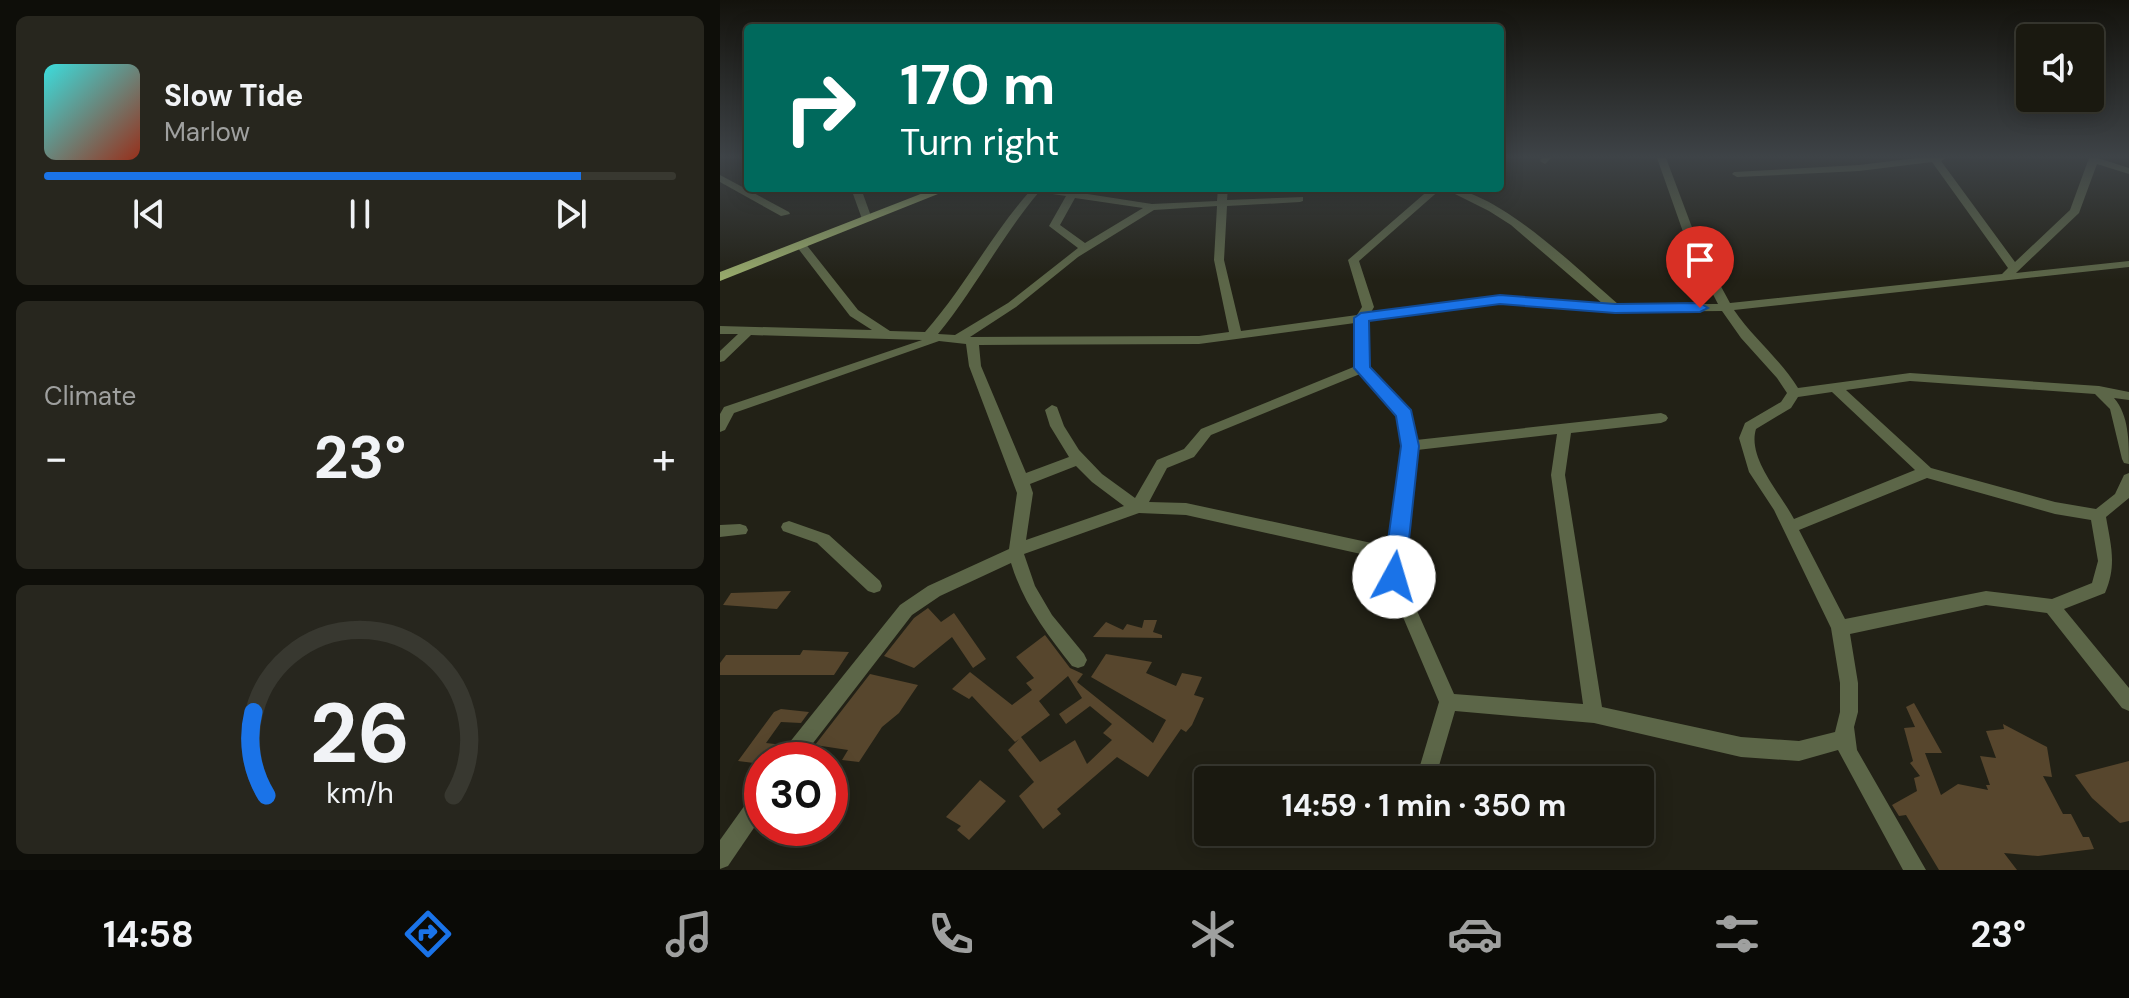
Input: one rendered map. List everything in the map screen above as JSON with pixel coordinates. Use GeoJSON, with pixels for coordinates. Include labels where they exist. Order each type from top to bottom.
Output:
{"type":"FeatureCollection","features":[{"type":"Feature","properties":{"kind":"main road"},"geometry":{"type":"LineString","coordinates":[[720,277],[920,199]]}},
{"type":"Feature","properties":{"kind":"street"},"geometry":{"type":"LineString","coordinates":[[757,199],[785,214]]}},
{"type":"Feature","properties":{"kind":"street"},"geometry":{"type":"LineString","coordinates":[[860,199],[867,219]]}},
{"type":"Feature","properties":{"kind":"street"},"geometry":{"type":"LineString","coordinates":[[720,427],[724,405],[936,337],[1026,199]]}},
{"type":"Feature","properties":{"kind":"street"},"geometry":{"type":"LineString","coordinates":[[1069,199],[1054,226],[1085,248]]}},
{"type":"Feature","properties":{"kind":"street"},"geometry":{"type":"LineString","coordinates":[[1100,199],[1152,207],[1300,199]]}},
{"type":"Feature","properties":{"kind":"street"},"geometry":{"type":"LineString","coordinates":[[1425,199],[1353,260],[1368,307],[1361,318],[1362,368],[1405,414],[1410,446],[1405,502],[1394,555],[1394,577],[1448,702],[1430,766]]}},
{"type":"Feature","properties":{"kind":"street"},"geometry":{"type":"LineString","coordinates":[[1476,199],[1540,245],[1615,308]]}},
{"type":"Feature","properties":{"kind":"street"},"geometry":{"type":"LineString","coordinates":[[1675,199],[1685,228],[1739,327],[1761,349],[1794,393]]}},
{"type":"Feature","properties":{"kind":"street"},"geometry":{"type":"LineString","coordinates":[[1960,199],[2010,273]]}},
{"type":"Feature","properties":{"kind":"street"},"geometry":{"type":"LineString","coordinates":[[2010,273],[2075,211],[2080,199]]}},
{"type":"Feature","properties":{"kind":"street"},"geometry":{"type":"LineString","coordinates":[[1224,201],[1219,260],[1236,336]]}},
{"type":"Feature","properties":{"kind":"street"},"geometry":{"type":"LineString","coordinates":[[965,340],[1085,248],[1152,207]]}},
{"type":"Feature","properties":{"kind":"street"},"geometry":{"type":"LineString","coordinates":[[801,245],[854,313],[888,335]]}},
{"type":"Feature","properties":{"kind":"street"},"geometry":{"type":"LineString","coordinates":[[720,330],[965,340],[1157,342],[1236,336],[1500,300],[1615,308],[1729,307],[2010,273],[2129,264]]}},
{"type":"Feature","properties":{"kind":"street"},"geometry":{"type":"LineString","coordinates":[[720,358],[748,331]]}},
{"type":"Feature","properties":{"kind":"street"},"geometry":{"type":"LineString","coordinates":[[965,340],[1022,481],[1025,493],[1016,552],[1027,588],[1046,620],[1078,660]]}},
{"type":"Feature","properties":{"kind":"street"},"geometry":{"type":"LineString","coordinates":[[1138,507],[1162,464],[1189,453],[1206,432],[1362,368]]}},
{"type":"Feature","properties":{"kind":"street"},"geometry":{"type":"LineString","coordinates":[[1915,870],[1858,772],[1844,739],[1849,683],[1840,628],[1790,527],[1756,472],[1746,438],[1750,426],[1786,405],[1794,393],[1910,377],[2099,390],[2129,396]]}},
{"type":"Feature","properties":{"kind":"street"},"geometry":{"type":"LineString","coordinates":[[1836,388],[1926,472],[2055,508],[2098,515],[2121,498],[2129,479]]}},
{"type":"Feature","properties":{"kind":"street"},"geometry":{"type":"LineString","coordinates":[[2099,390],[2116,407],[2129,459]]}},
{"type":"Feature","properties":{"kind":"street"},"geometry":{"type":"LineString","coordinates":[[1052,410],[1057,432],[1076,460],[1138,507]]}},
{"type":"Feature","properties":{"kind":"street"},"geometry":{"type":"LineString","coordinates":[[1410,446],[1661,418]]}},
{"type":"Feature","properties":{"kind":"street"},"geometry":{"type":"LineString","coordinates":[[1565,429],[1558,475],[1594,714]]}},
{"type":"Feature","properties":{"kind":"street"},"geometry":{"type":"LineString","coordinates":[[1022,481],[1076,460]]}},
{"type":"Feature","properties":{"kind":"street"},"geometry":{"type":"LineString","coordinates":[[1790,527],[1926,472]]}},
{"type":"Feature","properties":{"kind":"street"},"geometry":{"type":"LineString","coordinates":[[802,742],[906,610],[934,591],[1016,552],[1138,507],[1186,509],[1394,555]]}},
{"type":"Feature","properties":{"kind":"street"},"geometry":{"type":"LineString","coordinates":[[1840,628],[1986,598],[2052,606],[2099,588],[2106,561],[2098,515]]}},
{"type":"Feature","properties":{"kind":"street"},"geometry":{"type":"LineString","coordinates":[[789,527],[823,539],[874,586]]}},
{"type":"Feature","properties":{"kind":"street"},"geometry":{"type":"LineString","coordinates":[[720,531],[740,530]]}},
{"type":"Feature","properties":{"kind":"street"},"geometry":{"type":"LineString","coordinates":[[2052,606],[2129,702]]}},
{"type":"Feature","properties":{"kind":"street"},"geometry":{"type":"LineString","coordinates":[[1448,702],[1594,714],[1741,747],[1799,751],[1844,739]]}},
{"type":"Feature","properties":{"kind":"street"},"geometry":{"type":"LineString","coordinates":[[720,858],[744,824]]}},
{"type":"Feature","properties":{"kind":"building"},"geometry":{"type":"Polygon","coordinates":[[[791,591],[777,609],[723,605],[731,593],[791,591]]]}},
{"type":"Feature","properties":{"kind":"building"},"geometry":{"type":"Polygon","coordinates":[[[928,608],[941,622],[954,613],[986,659],[973,668],[952,637],[914,668],[884,656],[914,618],[928,608]]]}},
{"type":"Feature","properties":{"kind":"building"},"geometry":{"type":"Polygon","coordinates":[[[1144,620],[1157,620],[1153,632],[1162,635],[1162,638],[1093,637],[1106,622],[1123,630],[1127,624],[1142,628],[1144,620]]]}},
{"type":"Feature","properties":{"kind":"building"},"geometry":{"type":"Polygon","coordinates":[[[1045,635],[1070,668],[1083,674],[1077,682],[1153,743],[1166,720],[1091,677],[1106,654],[1152,662],[1146,673],[1176,686],[1182,673],[1202,677],[1194,695],[1204,698],[1192,725],[1186,732],[1181,729],[1148,777],[1117,757],[1057,809],[1061,814],[1043,829],[1019,796],[1034,782],[1008,750],[1019,739],[1015,742],[972,696],[969,699],[952,689],[970,672],[1012,705],[1032,690],[1026,683],[1034,678],[1016,657],[1045,635]],[[1068,676],[1039,701],[1050,715],[1021,737],[1040,762],[1075,740],[1087,764],[1112,740],[1103,733],[1112,724],[1090,706],[1066,724],[1059,714],[1082,698],[1068,676]]]}},
{"type":"Feature","properties":{"kind":"building"},"geometry":{"type":"Polygon","coordinates":[[[803,650],[849,652],[834,675],[720,675],[720,663],[726,655],[800,655],[803,650]]]}},
{"type":"Feature","properties":{"kind":"building"},"geometry":{"type":"Polygon","coordinates":[[[870,674],[918,685],[899,713],[882,727],[859,762],[848,761],[848,742],[817,742],[870,674]]]}},
{"type":"Feature","properties":{"kind":"building"},"geometry":{"type":"Polygon","coordinates":[[[1914,703],[1942,753],[1925,753],[1941,795],[1958,784],[1988,790],[1986,785],[1990,785],[1980,756],[1996,758],[1986,731],[2004,729],[2003,724],[2047,747],[2052,777],[2043,776],[2063,814],[2071,814],[2083,837],[2089,837],[2094,849],[2038,856],[2004,853],[2017,870],[1939,870],[1906,815],[1899,816],[1892,805],[1917,791],[1914,778],[1920,776],[1910,763],[1913,761],[1904,728],[1915,727],[1906,707],[1914,703]]]}},
{"type":"Feature","properties":{"kind":"building"},"geometry":{"type":"Polygon","coordinates":[[[781,709],[809,712],[801,723],[781,722],[767,742],[752,742],[774,712],[781,709]]]}},
{"type":"Feature","properties":{"kind":"building"},"geometry":{"type":"Polygon","coordinates":[[[2129,761],[2129,821],[2120,823],[2092,798],[2075,775],[2129,761]]]}},
{"type":"Feature","properties":{"kind":"building"},"geometry":{"type":"Polygon","coordinates":[[[980,780],[1006,801],[969,840],[957,830],[961,826],[946,817],[980,780]]]}},
{"type":"Feature","properties":{"kind":"route"},"geometry":{"type":"LineString","coordinates":[[1394,577],[1394,555],[1405,502],[1410,446],[1405,414],[1362,368],[1361,318],[1500,300],[1615,308],[1700,308]]}}]}
